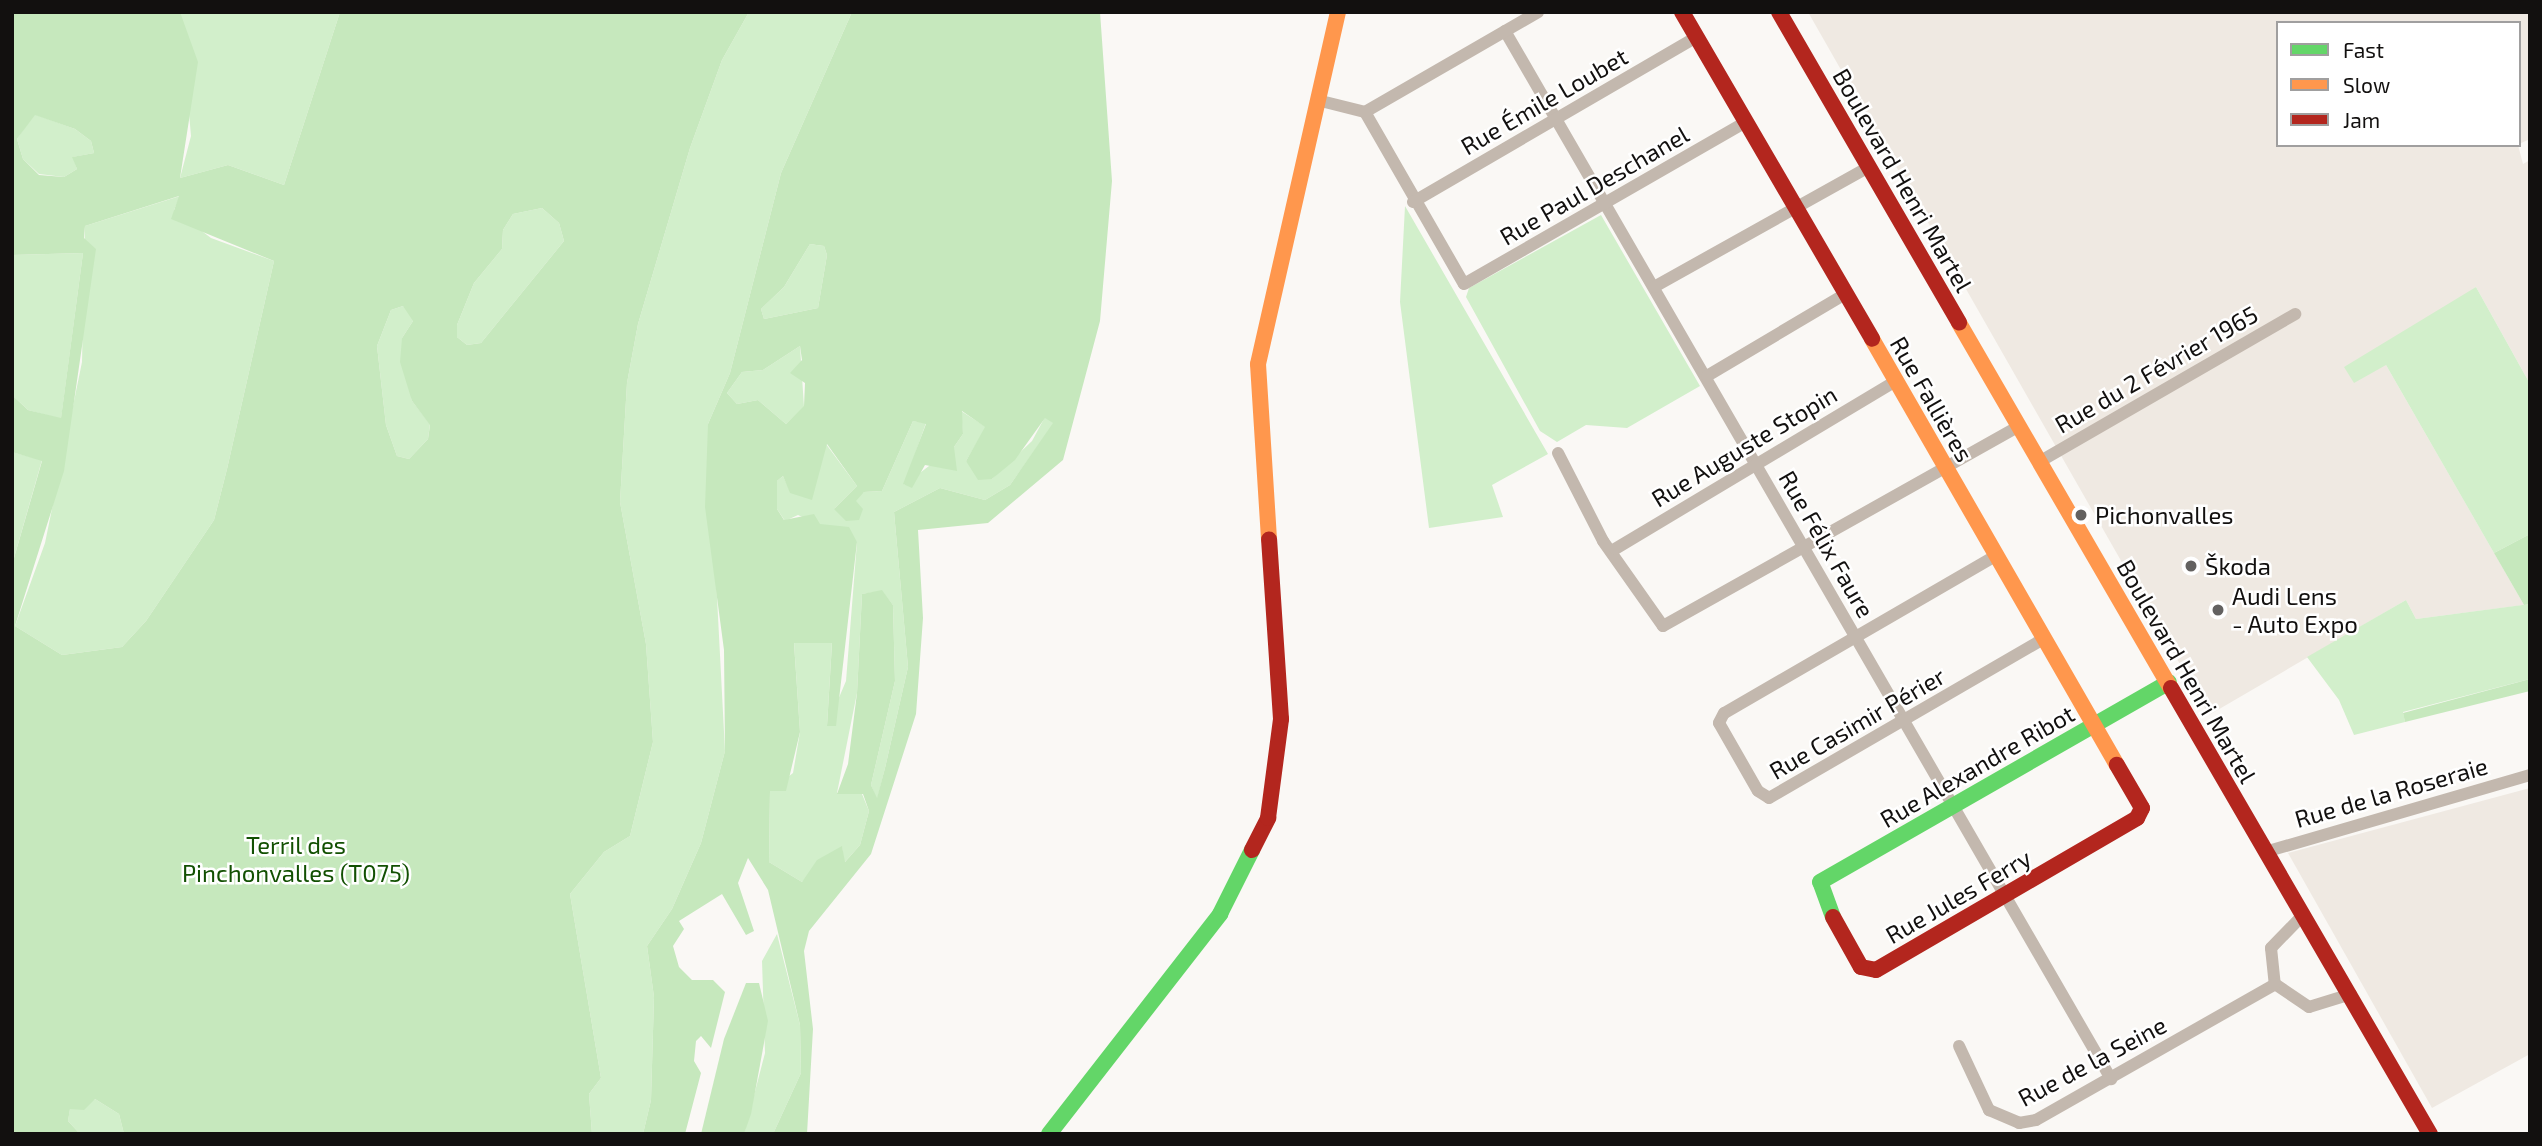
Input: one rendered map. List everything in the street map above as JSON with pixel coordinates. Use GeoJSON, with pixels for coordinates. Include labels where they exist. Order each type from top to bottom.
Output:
{"type":"FeatureCollection","features":[{"type":"Feature","properties":{"kind":"street"},"geometry":{"type":"LineString","coordinates":[[1049,1134],[1220,914],[1268,818],[1281,719],[1258,364],[1338,12]]}},
{"type":"Feature","properties":{"kind":"street"},"geometry":{"type":"LineString","coordinates":[[1317,100],[1365,112],[1538,12]]}},
{"type":"Feature","properties":{"kind":"street","name":"Rue Fallières"},"geometry":{"type":"LineString","coordinates":[[1682,12],[2142,808]]}},
{"type":"Feature","properties":{"kind":"street","name":"Boulevard Henri Martel"},"geometry":{"type":"LineString","coordinates":[[1779,12],[2430,1134]]}},
{"type":"Feature","properties":{"kind":"street","name":"Rue Félix Faure"},"geometry":{"type":"LineString","coordinates":[[1505,31],[1906,719],[2111,1079]]}},
{"type":"Feature","properties":{"kind":"street","name":"Rue Émile Loubet"},"geometry":{"type":"LineString","coordinates":[[1413,202],[1696,37]]}},
{"type":"Feature","properties":{"kind":"street"},"geometry":{"type":"LineString","coordinates":[[1365,112],[1413,202]]}},
{"type":"Feature","properties":{"kind":"street","name":"Rue Paul Deschanel"},"geometry":{"type":"LineString","coordinates":[[1413,202],[1464,284],[1746,122]]}},
{"type":"Feature","properties":{"kind":"street"},"geometry":{"type":"LineString","coordinates":[[1654,287],[1868,167]]}},
{"type":"Feature","properties":{"kind":"street"},"geometry":{"type":"LineString","coordinates":[[1707,376],[1845,294]]}},
{"type":"Feature","properties":{"kind":"street","name":"Rue du 2 Février 1965"},"geometry":{"type":"LineString","coordinates":[[2039,462],[2295,314]]}},
{"type":"Feature","properties":{"kind":"street","name":"Rue Auguste Stopin"},"geometry":{"type":"LineString","coordinates":[[1615,549],[1756,462],[1896,381]]}},
{"type":"Feature","properties":{"kind":"street"},"geometry":{"type":"LineString","coordinates":[[1558,453],[1603,541],[1615,549],[1663,626],[2019,425]]}},
{"type":"Feature","properties":{"kind":"street"},"geometry":{"type":"LineString","coordinates":[[1856,637],[1997,555]]}},
{"type":"Feature","properties":{"kind":"street","name":"Rue Casimir Périer"},"geometry":{"type":"LineString","coordinates":[[1856,637],[1724,713],[1719,723],[1758,791],[1769,798],[2045,638]]}},
{"type":"Feature","properties":{"kind":"street","name":"Rue Alexandre Ribot"},"geometry":{"type":"LineString","coordinates":[[1821,897],[1820,883],[2169,682]]}},
{"type":"Feature","properties":{"kind":"street","name":"Rue de la Roseraie"},"geometry":{"type":"LineString","coordinates":[[2265,852],[2530,775]]}},
{"type":"Feature","properties":{"kind":"street","name":"Rue Jules Ferry"},"geometry":{"type":"LineString","coordinates":[[1821,897],[1861,967],[1869,971],[2137,818],[2142,808]]}},
{"type":"Feature","properties":{"kind":"street"},"geometry":{"type":"LineString","coordinates":[[2303,915],[2271,948],[2275,984],[2309,1007],[2351,994]]}},
{"type":"Feature","properties":{"kind":"street","name":"Rue de la Seine"},"geometry":{"type":"LineString","coordinates":[[1959,1046],[1989,1110],[2020,1123],[2111,1079],[2275,984]]}},
{"type":"Feature","properties":{"kind":"shaded area"},"geometry":{"type":"Polygon","coordinates":[[[1808,12],[2528,12],[2530,139],[2521,143],[2521,21],[2276,21],[2276,147],[2519,147],[2523,164],[2530,160],[2530,384],[2476,287],[2386,365],[2524,605],[2416,619],[2406,600],[2209,715],[1808,12]]]}},
{"type":"Feature","properties":{"kind":"shaded area"},"geometry":{"type":"Polygon","coordinates":[[[2530,788],[2530,1054],[2432,1108],[2288,853],[2530,788]]]}},
{"type":"Feature","properties":{"kind":"green space","name":"Terril des Pinchonvalles (T075)"},"geometry":{"type":"Polygon","coordinates":[[[12,12],[180,12],[198,62],[180,178],[228,165],[284,185],[340,12],[749,12],[722,60],[690,148],[638,324],[627,383],[620,502],[646,644],[653,742],[630,836],[604,852],[570,894],[601,1078],[589,1094],[592,1134],[124,1134],[119,1114],[95,1099],[84,1110],[70,1109],[68,1121],[80,1134],[12,1134],[12,565],[42,461],[12,452],[12,395],[28,410],[61,418],[83,253],[12,255],[12,12]],[[35,115],[17,139],[23,159],[39,175],[64,177],[77,169],[72,157],[94,153],[91,141],[75,129],[35,115]],[[179,196],[85,226],[84,238],[96,249],[64,471],[15,626],[62,655],[122,647],[146,621],[214,520],[274,261],[171,219],[179,196]],[[542,208],[513,214],[503,230],[502,249],[474,283],[457,325],[457,337],[467,345],[481,343],[564,241],[559,223],[542,208]],[[403,306],[391,310],[377,346],[386,425],[397,456],[409,459],[428,439],[430,425],[412,401],[400,362],[402,338],[413,321],[403,306]]]}},
{"type":"Feature","properties":{"kind":"green space"},"geometry":{"type":"Polygon","coordinates":[[[180,12],[340,12],[284,185],[228,165],[180,178],[191,136],[180,12]]]}},
{"type":"Feature","properties":{"kind":"green space"},"geometry":{"type":"Polygon","coordinates":[[[749,12],[852,12],[781,173],[730,373],[708,424],[725,751],[701,843],[672,909],[647,946],[654,997],[651,1100],[643,1134],[592,1134],[589,1094],[601,1078],[570,894],[604,852],[630,836],[653,742],[646,644],[620,502],[627,383],[638,324],[690,148],[722,60],[749,12]]]}},
{"type":"Feature","properties":{"kind":"green space"},"geometry":{"type":"Polygon","coordinates":[[[852,12],[1100,12],[1112,181],[1100,321],[1063,460],[988,523],[918,530],[923,618],[916,714],[871,854],[809,931],[804,951],[813,1029],[807,1134],[773,1134],[801,1073],[800,1025],[768,890],[748,858],[738,883],[754,931],[746,935],[722,894],[679,921],[684,929],[673,946],[679,967],[692,980],[713,980],[725,992],[711,1048],[701,1036],[696,1041],[694,1061],[701,1073],[685,1134],[643,1134],[651,1100],[654,997],[647,946],[672,909],[701,843],[725,751],[724,650],[705,507],[708,424],[730,373],[781,173],[852,12]],[[810,244],[784,287],[761,309],[764,319],[818,308],[827,255],[824,246],[810,244]],[[800,346],[763,370],[742,372],[727,393],[737,404],[758,400],[786,424],[804,406],[805,383],[790,373],[802,360],[800,346]],[[962,411],[963,434],[954,447],[957,471],[925,465],[912,488],[903,484],[926,424],[913,421],[882,491],[864,492],[856,501],[863,509],[859,520],[846,521],[834,509],[857,486],[827,444],[812,500],[790,493],[783,476],[777,481],[777,509],[784,520],[814,514],[820,524],[849,527],[857,542],[836,726],[827,726],[832,643],[794,643],[800,732],[786,791],[770,791],[769,862],[802,882],[817,860],[842,846],[845,862],[860,845],[869,811],[863,794],[837,794],[848,764],[857,693],[862,594],[882,590],[893,605],[895,681],[871,785],[877,798],[885,768],[908,667],[894,512],[940,488],[985,500],[1010,485],[1053,423],[1045,418],[1015,460],[992,479],[978,480],[966,461],[985,427],[962,411]]]}},
{"type":"Feature","properties":{"kind":"green space"},"geometry":{"type":"Polygon","coordinates":[[[34,114],[75,129],[91,141],[94,153],[73,157],[77,169],[64,177],[39,174],[23,159],[17,139],[34,114]]]}},
{"type":"Feature","properties":{"kind":"green space"},"geometry":{"type":"Polygon","coordinates":[[[180,196],[174,210],[211,238],[274,261],[214,520],[146,621],[122,647],[62,655],[15,626],[45,543],[82,362],[85,226],[180,196]]]}},
{"type":"Feature","properties":{"kind":"green space"},"geometry":{"type":"Polygon","coordinates":[[[1405,206],[1548,454],[1492,485],[1503,517],[1429,528],[1400,302],[1405,206]]]}},
{"type":"Feature","properties":{"kind":"green space"},"geometry":{"type":"Polygon","coordinates":[[[542,208],[559,223],[564,241],[481,343],[467,345],[457,337],[457,325],[474,283],[502,249],[503,230],[513,214],[542,208]]]}},
{"type":"Feature","properties":{"kind":"green space"},"geometry":{"type":"Polygon","coordinates":[[[1601,215],[1700,386],[1627,428],[1586,425],[1557,442],[1540,431],[1466,297],[1469,288],[1601,215]]]}},
{"type":"Feature","properties":{"kind":"green space"},"geometry":{"type":"Polygon","coordinates":[[[810,244],[824,246],[827,255],[818,308],[764,319],[761,309],[784,287],[810,244]]]}},
{"type":"Feature","properties":{"kind":"green space"},"geometry":{"type":"Polygon","coordinates":[[[83,253],[61,419],[28,410],[12,395],[12,255],[83,253]]]}},
{"type":"Feature","properties":{"kind":"green space"},"geometry":{"type":"Polygon","coordinates":[[[2476,287],[2530,384],[2530,534],[2494,553],[2386,365],[2354,383],[2344,367],[2476,287]]]}},
{"type":"Feature","properties":{"kind":"green space"},"geometry":{"type":"Polygon","coordinates":[[[403,306],[411,310],[413,321],[402,338],[412,401],[430,424],[428,439],[409,459],[397,456],[386,425],[377,346],[391,310],[403,306]]]}},
{"type":"Feature","properties":{"kind":"green space"},"geometry":{"type":"Polygon","coordinates":[[[800,346],[804,407],[786,424],[758,400],[737,404],[727,393],[742,372],[763,370],[800,346]]]}},
{"type":"Feature","properties":{"kind":"green space"},"geometry":{"type":"Polygon","coordinates":[[[961,411],[986,427],[966,461],[992,479],[1032,441],[1045,417],[1054,423],[1010,485],[985,500],[940,488],[894,512],[908,667],[885,768],[877,800],[871,785],[895,681],[893,605],[882,591],[862,594],[857,693],[837,793],[862,794],[869,811],[860,845],[844,863],[842,847],[802,882],[769,862],[770,791],[793,773],[800,732],[794,642],[832,642],[827,726],[846,681],[857,542],[798,515],[785,521],[777,509],[777,481],[783,476],[791,493],[820,462],[826,444],[857,486],[834,509],[864,492],[882,491],[913,421],[926,423],[904,485],[954,447],[963,434],[961,411]]]}},
{"type":"Feature","properties":{"kind":"green space"},"geometry":{"type":"Polygon","coordinates":[[[12,452],[42,460],[12,565],[12,452]]]}},
{"type":"Feature","properties":{"kind":"green space"},"geometry":{"type":"Polygon","coordinates":[[[2530,534],[2530,604],[2524,605],[2494,553],[2530,534]]]}},
{"type":"Feature","properties":{"kind":"green space"},"geometry":{"type":"Polygon","coordinates":[[[2406,600],[2416,619],[2530,604],[2530,679],[2403,712],[2405,722],[2354,735],[2339,700],[2307,657],[2406,600]]]}},
{"type":"Feature","properties":{"kind":"green space"},"geometry":{"type":"Polygon","coordinates":[[[2530,679],[2530,691],[2405,722],[2403,713],[2530,679]]]}},
{"type":"Feature","properties":{"kind":"green space"},"geometry":{"type":"Polygon","coordinates":[[[777,934],[800,1025],[801,1073],[773,1134],[744,1134],[765,1053],[762,961],[777,934]]]}},
{"type":"Feature","properties":{"kind":"green space"},"geometry":{"type":"Polygon","coordinates":[[[746,983],[759,983],[768,1021],[751,1114],[744,1134],[701,1134],[724,1039],[746,983]]]}},
{"type":"Feature","properties":{"kind":"green space"},"geometry":{"type":"Polygon","coordinates":[[[95,1099],[119,1114],[124,1134],[80,1134],[68,1121],[70,1108],[95,1099]]]}},
{"type":"Feature","properties":{"kind":"traffic: fast"},"geometry":{"type":"LineString","coordinates":[[1833,917],[1820,882],[2169,682]]}},
{"type":"Feature","properties":{"kind":"traffic: fast"},"geometry":{"type":"LineString","coordinates":[[1049,1134],[1220,914],[1252,850]]}},
{"type":"Feature","properties":{"kind":"traffic: slow"},"geometry":{"type":"LineString","coordinates":[[1269,539],[1258,364],[1338,12]]}},
{"type":"Feature","properties":{"kind":"traffic: slow"},"geometry":{"type":"LineString","coordinates":[[1959,323],[2171,688]]}},
{"type":"Feature","properties":{"kind":"traffic: slow"},"geometry":{"type":"LineString","coordinates":[[1872,339],[2117,765]]}},
{"type":"Feature","properties":{"kind":"traffic: jam"},"geometry":{"type":"LineString","coordinates":[[1682,12],[1872,339]]}},
{"type":"Feature","properties":{"kind":"traffic: jam"},"geometry":{"type":"LineString","coordinates":[[1779,12],[1959,323]]}},
{"type":"Feature","properties":{"kind":"traffic: jam"},"geometry":{"type":"LineString","coordinates":[[1252,850],[1268,818],[1281,719],[1269,539]]}},
{"type":"Feature","properties":{"kind":"traffic: jam"},"geometry":{"type":"LineString","coordinates":[[2171,688],[2430,1134]]}},
{"type":"Feature","properties":{"kind":"traffic: jam"},"geometry":{"type":"LineString","coordinates":[[1833,917],[1861,967],[1876,970],[2137,818],[2142,808],[2117,765]]}},
{"type":"Feature","properties":{"kind":"place","name":"Pichonvalles"},"geometry":{"type":"Point","coordinates":[2081,515]}},
{"type":"Feature","properties":{"kind":"place","name":"Škoda"},"geometry":{"type":"Point","coordinates":[2191,566]}},
{"type":"Feature","properties":{"kind":"place","name":"Audi Lens - Auto Expo"},"geometry":{"type":"Point","coordinates":[2218,610]}}]}
